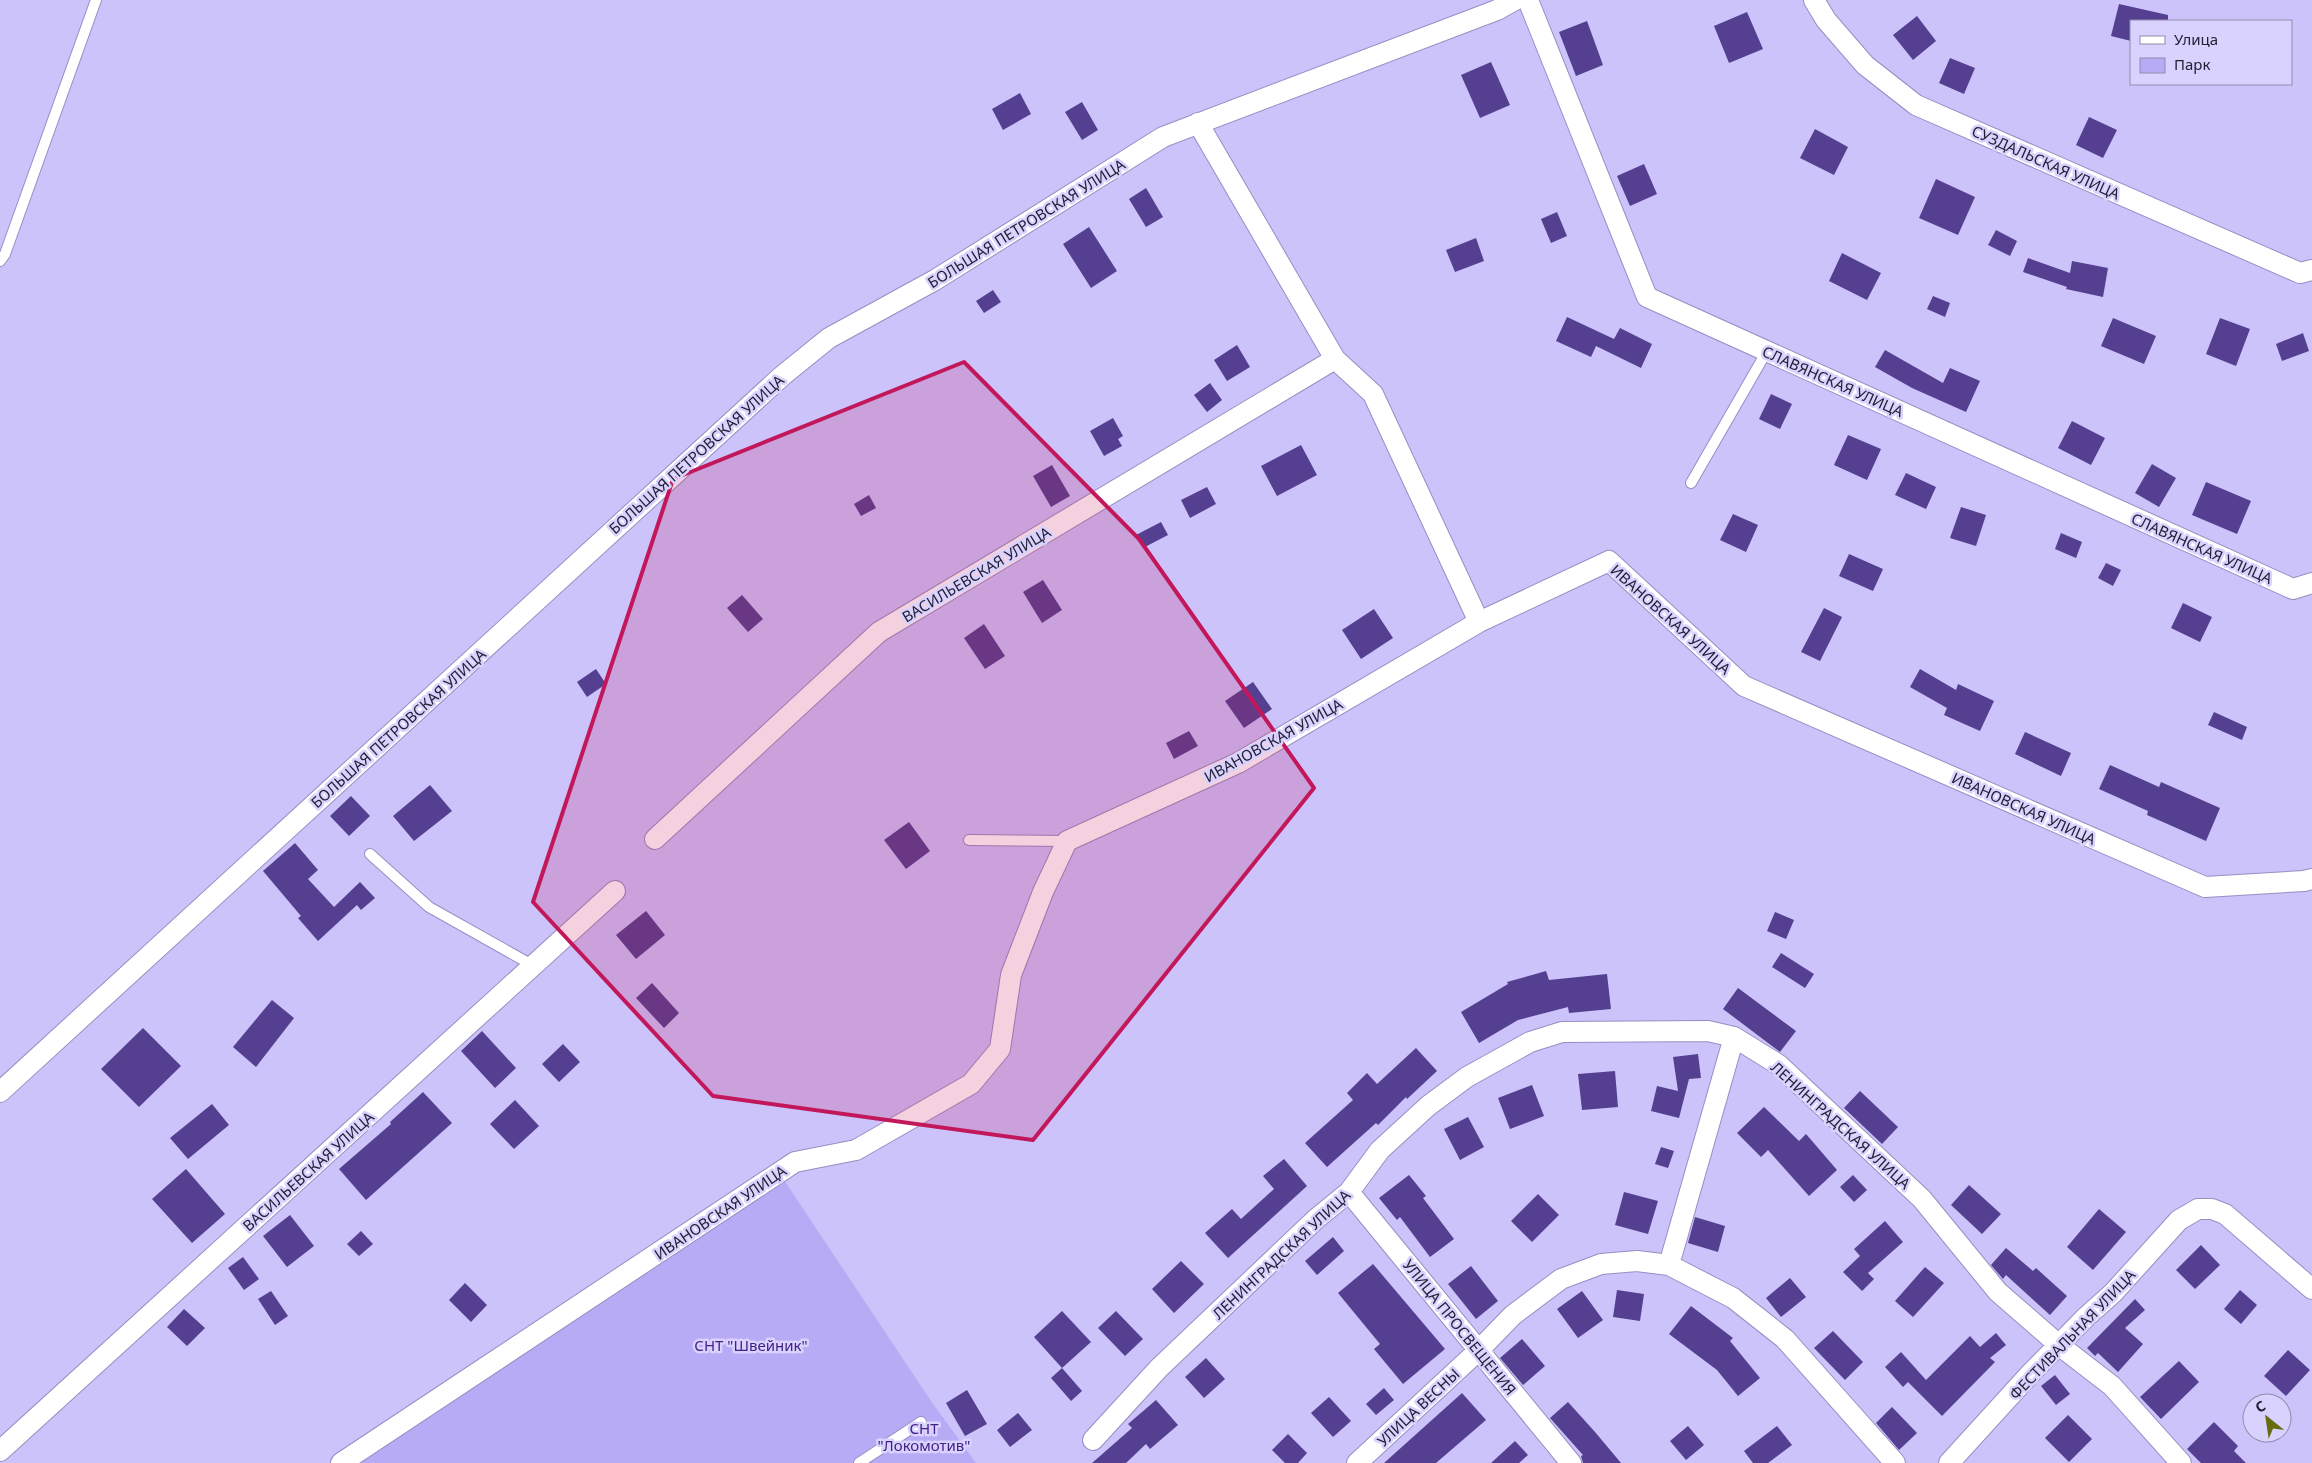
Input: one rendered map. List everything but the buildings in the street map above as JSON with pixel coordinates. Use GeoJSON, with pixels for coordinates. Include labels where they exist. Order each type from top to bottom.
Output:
{"type":"FeatureCollection","features":[{"type":"Feature","properties":{"kind":"street","name":"БОЛЬШАЯ ПЕТРОВСКАЯ УЛИЦА"},"geometry":{"type":"LineString","coordinates":[[0,1092],[802,360],[829,338],[936,280],[1163,137],[1488,13],[1515,0]]}},
{"type":"Feature","properties":{"kind":"street","name":"СЛАВЯНСКАЯ УЛИЦА"},"geometry":{"type":"LineString","coordinates":[[1528,0],[1647,297],[2294,589],[2312,583]]}},
{"type":"Feature","properties":{"kind":"street","name":"СУЗДАЛЬСКАЯ УЛИЦА"},"geometry":{"type":"LineString","coordinates":[[1814,0],[1826,20],[1865,66],[1916,105],[2300,273],[2312,270]]}},
{"type":"Feature","properties":{"kind":"street"},"geometry":{"type":"LineString","coordinates":[[1198,123],[1336,359],[1373,394],[1479,622]]}},
{"type":"Feature","properties":{"kind":"street","name":"ВАСИЛЬЕВСКАЯ УЛИЦА"},"geometry":{"type":"LineString","coordinates":[[655,839],[880,632],[1336,359]]}},
{"type":"Feature","properties":{"kind":"street","name":"ИВАНОВСКАЯ УЛИЦА"},"geometry":{"type":"LineString","coordinates":[[341,1463],[795,1162],[856,1150],[971,1084],[1000,1049],[1011,975],[1043,892],[1067,841],[1238,763],[1479,622],[1609,561],[1744,686],[2205,887],[2312,879]]}},
{"type":"Feature","properties":{"kind":"street","name":"ВАСИЛЬЕВСКАЯ УЛИЦА"},"geometry":{"type":"LineString","coordinates":[[0,1451],[615,891]]}},
{"type":"Feature","properties":{"kind":"street","name":"ЛЕНИНГРАДСКАЯ УЛИЦА"},"geometry":{"type":"LineString","coordinates":[[1093,1440],[1159,1368],[1316,1219],[1350,1192],[1380,1150],[1428,1106],[1466,1078],[1530,1042],[1562,1032],[1708,1031],[1734,1037],[1779,1065],[1922,1198],[1998,1292],[2059,1345],[2112,1386],[2181,1463]]}},
{"type":"Feature","properties":{"kind":"street"},"geometry":{"type":"LineString","coordinates":[[1734,1037],[1669,1265],[1733,1298],[1785,1339],[1896,1463]]}},
{"type":"Feature","properties":{"kind":"street","name":"УЛИЦА ПРОСВЕЩЕНИЯ"},"geometry":{"type":"LineString","coordinates":[[1350,1192],[1571,1463]]}},
{"type":"Feature","properties":{"kind":"street","name":"ФЕСТИВАЛЬНАЯ УЛИЦА"},"geometry":{"type":"LineString","coordinates":[[1949,1463],[2059,1345],[2113,1293],[2179,1220],[2198,1209],[2212,1209],[2225,1214],[2312,1289]]}},
{"type":"Feature","properties":{"kind":"street","name":"УЛИЦА ВЕСНЫ"},"geometry":{"type":"LineString","coordinates":[[1357,1463],[1479,1350],[1513,1315],[1561,1279],[1601,1264],[1637,1261],[1669,1265]]}},
{"type":"Feature","properties":{"kind":"lane"},"geometry":{"type":"LineString","coordinates":[[0,261],[5,254],[96,0]]}},
{"type":"Feature","properties":{"kind":"lane"},"geometry":{"type":"LineString","coordinates":[[1691,483],[1767,351]]}},
{"type":"Feature","properties":{"kind":"lane"},"geometry":{"type":"LineString","coordinates":[[969,840],[1067,841]]}},
{"type":"Feature","properties":{"kind":"lane"},"geometry":{"type":"LineString","coordinates":[[370,854],[429,907],[534,966]]}},
{"type":"Feature","properties":{"kind":"lane"},"geometry":{"type":"LineString","coordinates":[[859,1463],[921,1422]]}},
{"type":"Feature","properties":{"kind":"highlighted area"},"geometry":{"type":"Polygon","coordinates":[[[964,362],[1139,539],[1314,788],[1033,1140],[713,1096],[533,902],[673,479],[964,362]]]}},
{"type":"Feature","properties":{"kind":"green space","name":"СНТ \"Швейник\""},"geometry":{"type":"Polygon","coordinates":[[[784,1180],[931,1401],[976,1463],[356,1463],[784,1180]]]}},
{"type":"Feature","properties":{"kind":"park label","name":"СНТ \"Локомотив\""},"geometry":{"type":"Point","coordinates":[924,1436]}}]}
